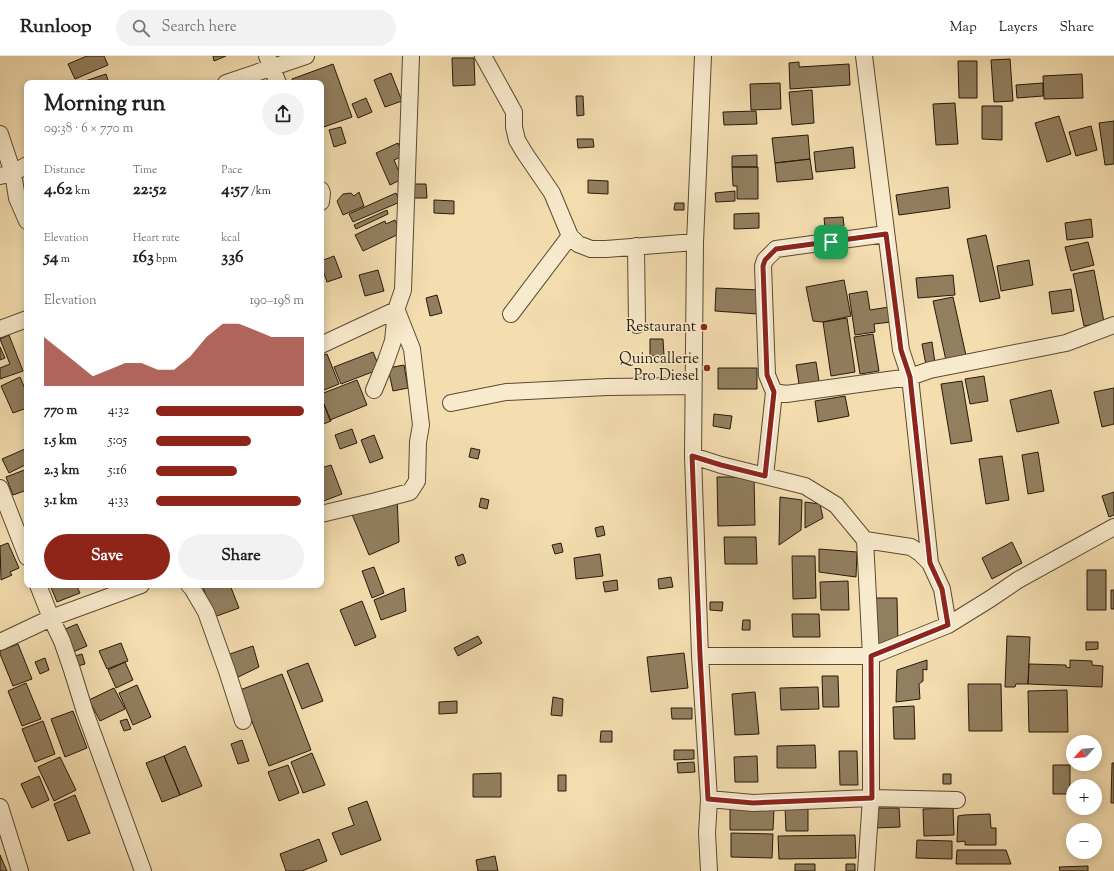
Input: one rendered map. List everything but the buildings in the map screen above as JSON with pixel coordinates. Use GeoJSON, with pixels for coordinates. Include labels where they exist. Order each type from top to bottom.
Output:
{"type":"FeatureCollection","features":[{"type":"Feature","properties":{"kind":"street"},"geometry":{"type":"LineString","coordinates":[[232,80],[270,61],[306,56]]}},
{"type":"Feature","properties":{"kind":"street"},"geometry":{"type":"LineString","coordinates":[[374,390],[393,341],[396,310],[403,290],[411,56]]}},
{"type":"Feature","properties":{"kind":"street"},"geometry":{"type":"LineString","coordinates":[[483,56],[514,112],[514,127],[517,140],[552,193],[570,236],[578,244],[591,249],[695,242]]}},
{"type":"Feature","properties":{"kind":"street"},"geometry":{"type":"LineString","coordinates":[[703,56],[695,242],[692,456],[700,656],[708,799],[707,833],[709,871]]}},
{"type":"Feature","properties":{"kind":"street"},"geometry":{"type":"LineString","coordinates":[[864,56],[901,350],[910,377],[930,563],[942,589],[948,625]]}},
{"type":"Feature","properties":{"kind":"street"},"geometry":{"type":"LineString","coordinates":[[270,61],[277,80]]}},
{"type":"Feature","properties":{"kind":"street"},"geometry":{"type":"LineString","coordinates":[[0,134],[13,172],[17,198],[24,214]]}},
{"type":"Feature","properties":{"kind":"street"},"geometry":{"type":"LineString","coordinates":[[765,476],[774,392],[767,375],[763,266],[765,260],[776,249],[886,234]]}},
{"type":"Feature","properties":{"kind":"street"},"geometry":{"type":"LineString","coordinates":[[511,314],[570,236]]}},
{"type":"Feature","properties":{"kind":"street"},"geometry":{"type":"LineString","coordinates":[[636,246],[637,325]]}},
{"type":"Feature","properties":{"kind":"street"},"geometry":{"type":"LineString","coordinates":[[324,344],[396,310]]}},
{"type":"Feature","properties":{"kind":"street"},"geometry":{"type":"LineString","coordinates":[[324,513],[410,492],[417,481],[420,425],[412,349],[396,310]]}},
{"type":"Feature","properties":{"kind":"street"},"geometry":{"type":"LineString","coordinates":[[0,329],[24,320]]}},
{"type":"Feature","properties":{"kind":"street"},"geometry":{"type":"LineString","coordinates":[[774,392],[786,394],[910,377],[930,370],[1066,343],[1114,324]]}},
{"type":"Feature","properties":{"kind":"street"},"geometry":{"type":"LineString","coordinates":[[452,403],[506,392],[607,387],[693,386]]}},
{"type":"Feature","properties":{"kind":"street"},"geometry":{"type":"LineString","coordinates":[[692,456],[721,465],[805,486],[836,505],[864,540],[871,656],[872,798],[866,871]]}},
{"type":"Feature","properties":{"kind":"street"},"geometry":{"type":"LineString","coordinates":[[0,488],[24,549]]}},
{"type":"Feature","properties":{"kind":"street"},"geometry":{"type":"LineString","coordinates":[[700,656],[871,656],[948,625],[1018,580],[1114,527]]}},
{"type":"Feature","properties":{"kind":"street"},"geometry":{"type":"LineString","coordinates":[[864,540],[911,547],[920,553],[930,563]]}},
{"type":"Feature","properties":{"kind":"street"},"geometry":{"type":"LineString","coordinates":[[39,588],[62,641],[85,712],[142,871]]}},
{"type":"Feature","properties":{"kind":"street"},"geometry":{"type":"LineString","coordinates":[[0,642],[51,618],[133,588]]}},
{"type":"Feature","properties":{"kind":"street"},"geometry":{"type":"LineString","coordinates":[[192,588],[206,612],[243,721]]}},
{"type":"Feature","properties":{"kind":"street"},"geometry":{"type":"LineString","coordinates":[[708,799],[753,803],[872,798],[957,800]]}},
{"type":"Feature","properties":{"kind":"street"},"geometry":{"type":"LineString","coordinates":[[0,807],[20,871]]}},
{"type":"Feature","properties":{"kind":"place","name":"Restaurant"},"geometry":{"type":"Point","coordinates":[704,327]}},
{"type":"Feature","properties":{"kind":"place","name":"Quincallerie Pro Diesel"},"geometry":{"type":"Point","coordinates":[707,368]}},
{"type":"Feature","properties":{"kind":"route"},"geometry":{"type":"LineString","coordinates":[[886,234],[901,350],[910,377],[930,563],[942,589],[948,625],[871,656],[872,798],[753,803],[708,799],[700,656],[692,456],[765,476],[774,392],[767,375],[763,266],[765,260],[776,249],[831,242],[886,234]]}}]}
